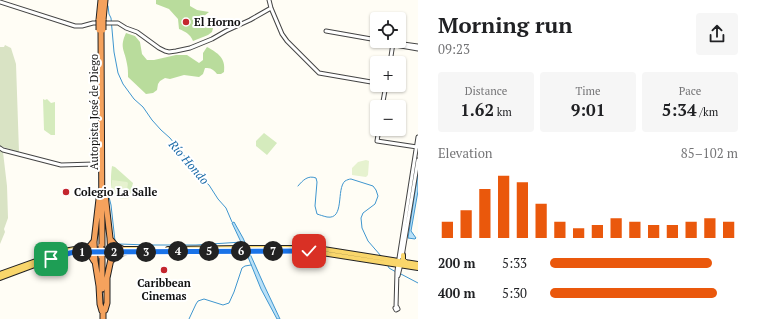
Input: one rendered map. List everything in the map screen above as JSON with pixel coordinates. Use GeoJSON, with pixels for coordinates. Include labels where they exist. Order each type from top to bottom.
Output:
{"type":"FeatureCollection","features":[{"type":"Feature","properties":{"kind":"highway","name":"Autopista José de Diego"},"geometry":{"type":"LineString","coordinates":[[103,0],[101,20],[103,318]]}},
{"type":"Feature","properties":{"kind":"highway"},"geometry":{"type":"LineString","coordinates":[[101,30],[103,246]]}},
{"type":"Feature","properties":{"kind":"highway"},"geometry":{"type":"LineString","coordinates":[[102,184],[111,251],[107,278],[106,303],[103,310]]}},
{"type":"Feature","properties":{"kind":"highway"},"geometry":{"type":"LineString","coordinates":[[95,264],[91,256],[82,251],[93,243],[102,184]]}},
{"type":"Feature","properties":{"kind":"highway"},"geometry":{"type":"LineString","coordinates":[[94,238],[95,264],[99,286],[100,304],[103,310]]}},
{"type":"Feature","properties":{"kind":"highway"},"geometry":{"type":"LineString","coordinates":[[110,238],[114,245],[124,251]]}},
{"type":"Feature","properties":{"kind":"highway"},"geometry":{"type":"LineString","coordinates":[[110,262],[116,255],[124,251]]}},
{"type":"Feature","properties":{"kind":"highway"},"geometry":{"type":"LineString","coordinates":[[103,256],[103,318]]}},
{"type":"Feature","properties":{"kind":"main road"},"geometry":{"type":"LineString","coordinates":[[0,274],[69,249],[82,251],[253,250],[309,247],[402,267],[407,264],[418,264]]}},
{"type":"Feature","properties":{"kind":"main road"},"geometry":{"type":"LineString","coordinates":[[0,278],[70,253],[82,251]]}},
{"type":"Feature","properties":{"kind":"main road"},"geometry":{"type":"LineString","coordinates":[[398,265],[403,260],[407,264],[418,268]]}},
{"type":"Feature","properties":{"kind":"street"},"geometry":{"type":"LineString","coordinates":[[269,0],[282,33],[287,41],[319,73],[370,82]]}},
{"type":"Feature","properties":{"kind":"street"},"geometry":{"type":"LineString","coordinates":[[0,2],[77,26],[93,23],[121,24],[169,52],[190,48],[212,39],[272,8]]}},
{"type":"Feature","properties":{"kind":"street"},"geometry":{"type":"LineString","coordinates":[[326,31],[370,39]]}},
{"type":"Feature","properties":{"kind":"street"},"geometry":{"type":"LineString","coordinates":[[406,46],[418,48]]}},
{"type":"Feature","properties":{"kind":"street"},"geometry":{"type":"LineString","coordinates":[[378,136],[377,141],[417,147]]}},
{"type":"Feature","properties":{"kind":"street"},"geometry":{"type":"LineString","coordinates":[[397,308],[398,265],[418,137]]}},
{"type":"Feature","properties":{"kind":"street"},"geometry":{"type":"LineString","coordinates":[[0,148],[61,165],[94,164]]}},
{"type":"Feature","properties":{"kind":"street"},"geometry":{"type":"LineString","coordinates":[[398,265],[418,160]]}},
{"type":"Feature","properties":{"kind":"green space"},"geometry":{"type":"Polygon","coordinates":[[[156,0],[190,0],[190,6],[197,10],[209,12],[204,16],[204,21],[206,25],[213,28],[212,32],[193,41],[188,34],[179,29],[178,19],[169,9],[156,4],[156,0]]]}},
{"type":"Feature","properties":{"kind":"green space"},"geometry":{"type":"Polygon","coordinates":[[[126,33],[135,36],[140,42],[142,54],[147,60],[176,55],[187,55],[199,63],[203,60],[203,53],[207,47],[215,51],[220,56],[224,63],[224,72],[217,74],[212,69],[205,68],[203,74],[199,77],[184,75],[170,79],[165,78],[158,84],[157,90],[153,93],[146,94],[128,77],[123,49],[123,42],[126,33]]]}},
{"type":"Feature","properties":{"kind":"green space"},"geometry":{"type":"Polygon","coordinates":[[[5,45],[11,48],[16,64],[19,152],[0,146],[0,47],[4,47],[5,45]]]}},
{"type":"Feature","properties":{"kind":"green space"},"geometry":{"type":"Polygon","coordinates":[[[43,99],[47,99],[51,103],[55,102],[55,135],[51,135],[44,130],[43,99]]]}},
{"type":"Feature","properties":{"kind":"green space"},"geometry":{"type":"Polygon","coordinates":[[[264,133],[277,143],[267,155],[256,146],[256,141],[264,133]]]}},
{"type":"Feature","properties":{"kind":"green space"},"geometry":{"type":"Polygon","coordinates":[[[0,150],[3,152],[7,186],[8,218],[4,229],[5,232],[0,244],[0,150]]]}},
{"type":"Feature","properties":{"kind":"green space"},"geometry":{"type":"Polygon","coordinates":[[[366,160],[369,161],[368,175],[366,177],[352,175],[352,168],[358,162],[366,160]]]}},
{"type":"Feature","properties":{"kind":"green space"},"geometry":{"type":"Polygon","coordinates":[[[112,166],[133,183],[129,198],[119,198],[114,195],[111,182],[112,166]]]}},
{"type":"Feature","properties":{"kind":"green space"},"geometry":{"type":"Polygon","coordinates":[[[112,180],[128,183],[126,197],[115,195],[112,188],[112,180]]]}},
{"type":"Feature","properties":{"kind":"water"},"geometry":{"type":"Polygon","coordinates":[[[418,172],[418,191],[411,231],[416,238],[415,239],[408,238],[418,172]]]}},
{"type":"Feature","properties":{"kind":"water"},"geometry":{"type":"Polygon","coordinates":[[[234,222],[243,238],[280,319],[277,319],[261,289],[232,223],[234,222]]]}},
{"type":"Feature","properties":{"kind":"waterway","name":"Río Hondo"},"geometry":{"type":"LineString","coordinates":[[108,6],[118,73],[123,84],[152,120],[170,138],[199,176],[209,185],[226,208],[232,222]]}},
{"type":"Feature","properties":{"kind":"waterway"},"geometry":{"type":"LineString","coordinates":[[298,186],[308,178],[316,178],[315,206],[317,214],[327,217],[333,217],[336,214],[342,185],[345,181],[351,179],[373,186],[378,196],[375,204],[363,213],[361,218],[362,228],[368,241],[381,256]]}},
{"type":"Feature","properties":{"kind":"waterway"},"geometry":{"type":"LineString","coordinates":[[109,197],[115,241],[119,244],[196,245],[242,242]]}},
{"type":"Feature","properties":{"kind":"waterway"},"geometry":{"type":"LineString","coordinates":[[189,319],[198,301],[204,299],[223,305],[229,303],[242,268],[251,265]]}},
{"type":"Feature","properties":{"kind":"waterway"},"geometry":{"type":"LineString","coordinates":[[388,266],[396,272]]}},
{"type":"Feature","properties":{"kind":"waterway"},"geometry":{"type":"LineString","coordinates":[[399,273],[418,283]]}},
{"type":"Feature","properties":{"kind":"place","name":"El Horno"},"geometry":{"type":"Point","coordinates":[186,22]}},
{"type":"Feature","properties":{"kind":"place","name":"Colegio La Salle"},"geometry":{"type":"Point","coordinates":[66,192]}},
{"type":"Feature","properties":{"kind":"place","name":"Caribbean Cinemas"},"geometry":{"type":"Point","coordinates":[164,270]}},
{"type":"Feature","properties":{"kind":"route"},"geometry":{"type":"LineString","coordinates":[[51,259],[75,252],[309,251]]}}]}
